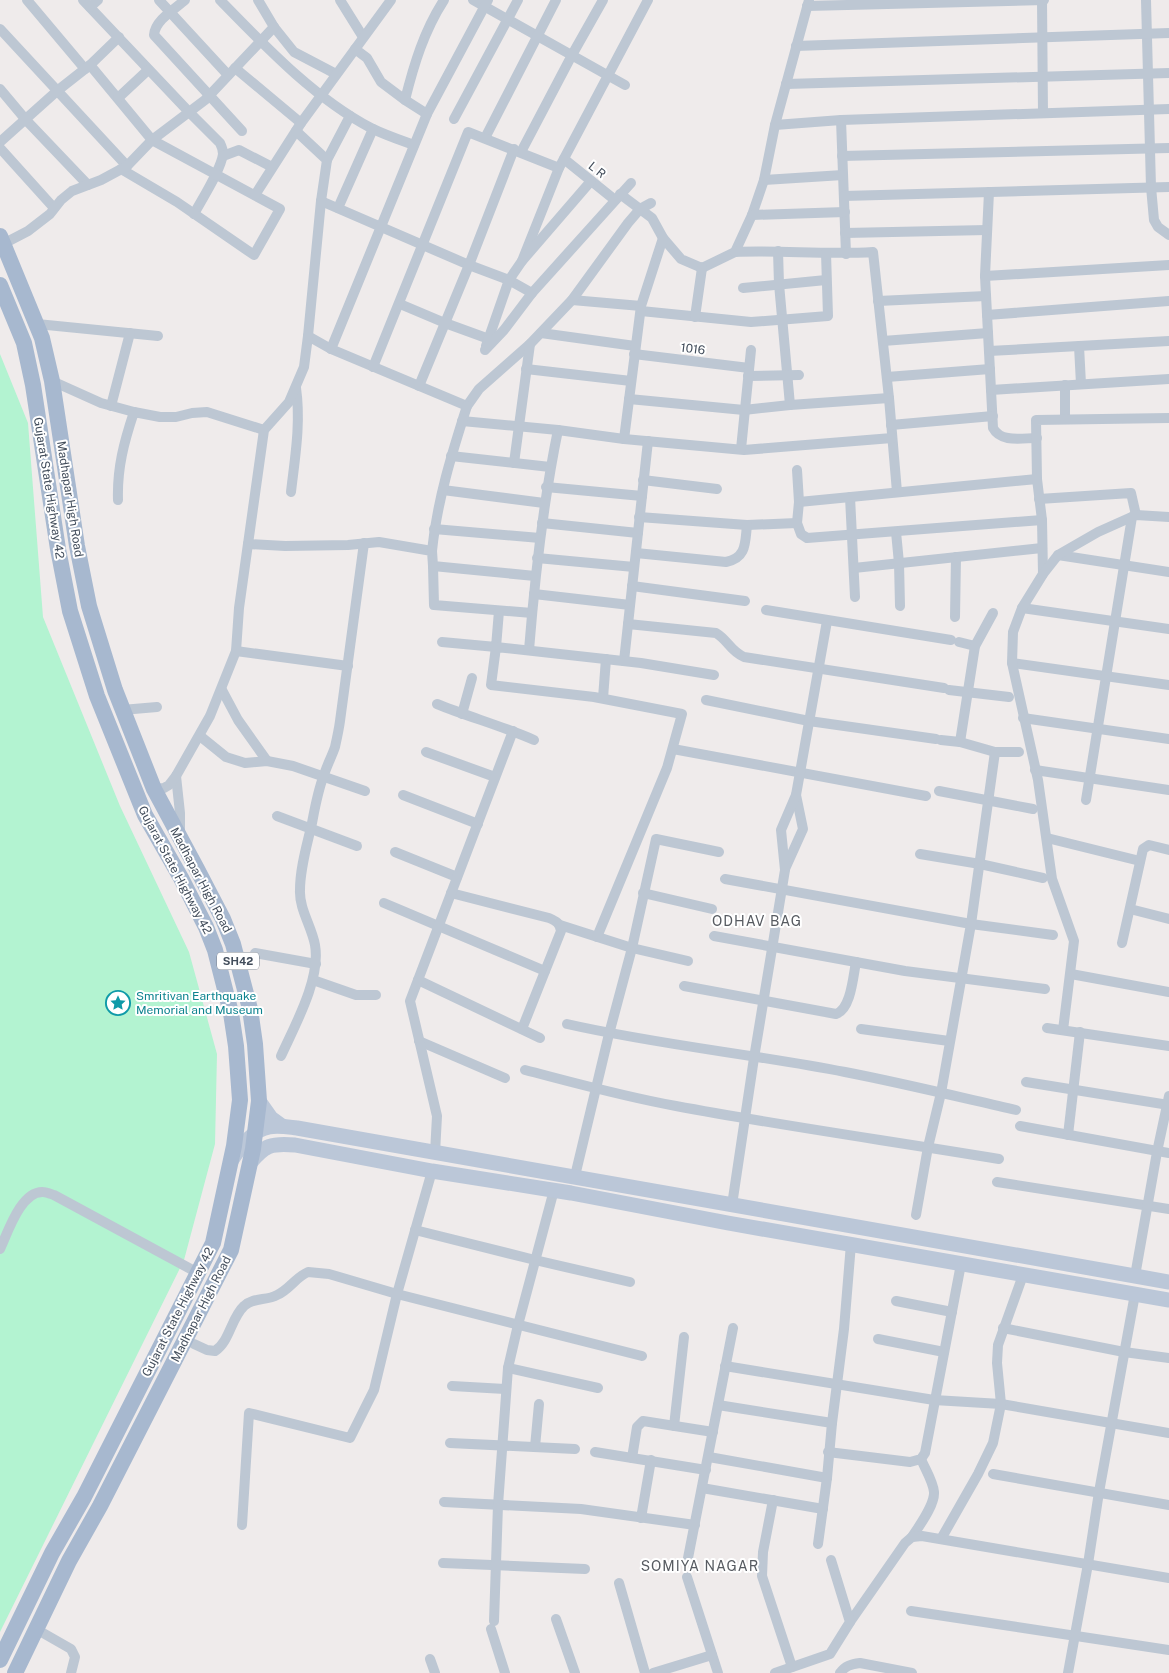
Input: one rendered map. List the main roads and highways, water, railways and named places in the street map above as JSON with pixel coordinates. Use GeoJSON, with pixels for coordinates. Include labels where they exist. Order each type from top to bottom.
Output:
{"type":"FeatureCollection","features":[{"type":"Feature","properties":{"kind":"main road","name":"Madhapar High Road"},"geometry":{"type":"LineString","coordinates":[[2,240],[42,338],[52,381],[77,546],[89,606],[122,710],[154,789],[223,919],[233,944],[250,1009],[255,1044],[259,1101],[250,1163],[231,1250],[100,1506],[69,1562],[15,1673]]}},
{"type":"Feature","properties":{"kind":"main road","name":"Gujarat State Highway 42"},"geometry":{"type":"LineString","coordinates":[[0,285],[24,343],[38,413],[58,549],[70,610],[97,696],[118,752],[145,815],[181,878],[206,927],[215,950],[224,981],[236,1046],[240,1100],[231,1161],[213,1243],[84,1497],[52,1553],[0,1660]]}},
{"type":"Feature","properties":{"kind":"main road"},"geometry":{"type":"LineString","coordinates":[[259,1101],[271,1118],[282,1126]]}},
{"type":"Feature","properties":{"kind":"main road"},"geometry":{"type":"LineString","coordinates":[[231,1161],[236,1153],[255,1134],[269,1127],[282,1126],[575,1176],[1169,1282]]}},
{"type":"Feature","properties":{"kind":"main road"},"geometry":{"type":"LineString","coordinates":[[250,1163],[262,1150],[273,1144],[282,1144],[432,1171],[554,1190],[1169,1300]]}},
{"type":"Feature","properties":{"kind":"place","name":"Smritivan Earthquake Memorial and Museum"},"geometry":{"type":"Point","coordinates":[118,1003]}},
{"type":"Feature","properties":{"kind":"district","name":"ODHAV BAG"},"geometry":{"type":"Point","coordinates":[757,921]}},
{"type":"Feature","properties":{"kind":"district","name":"SOMIYA NAGAR"},"geometry":{"type":"Point","coordinates":[700,1566]}}]}
